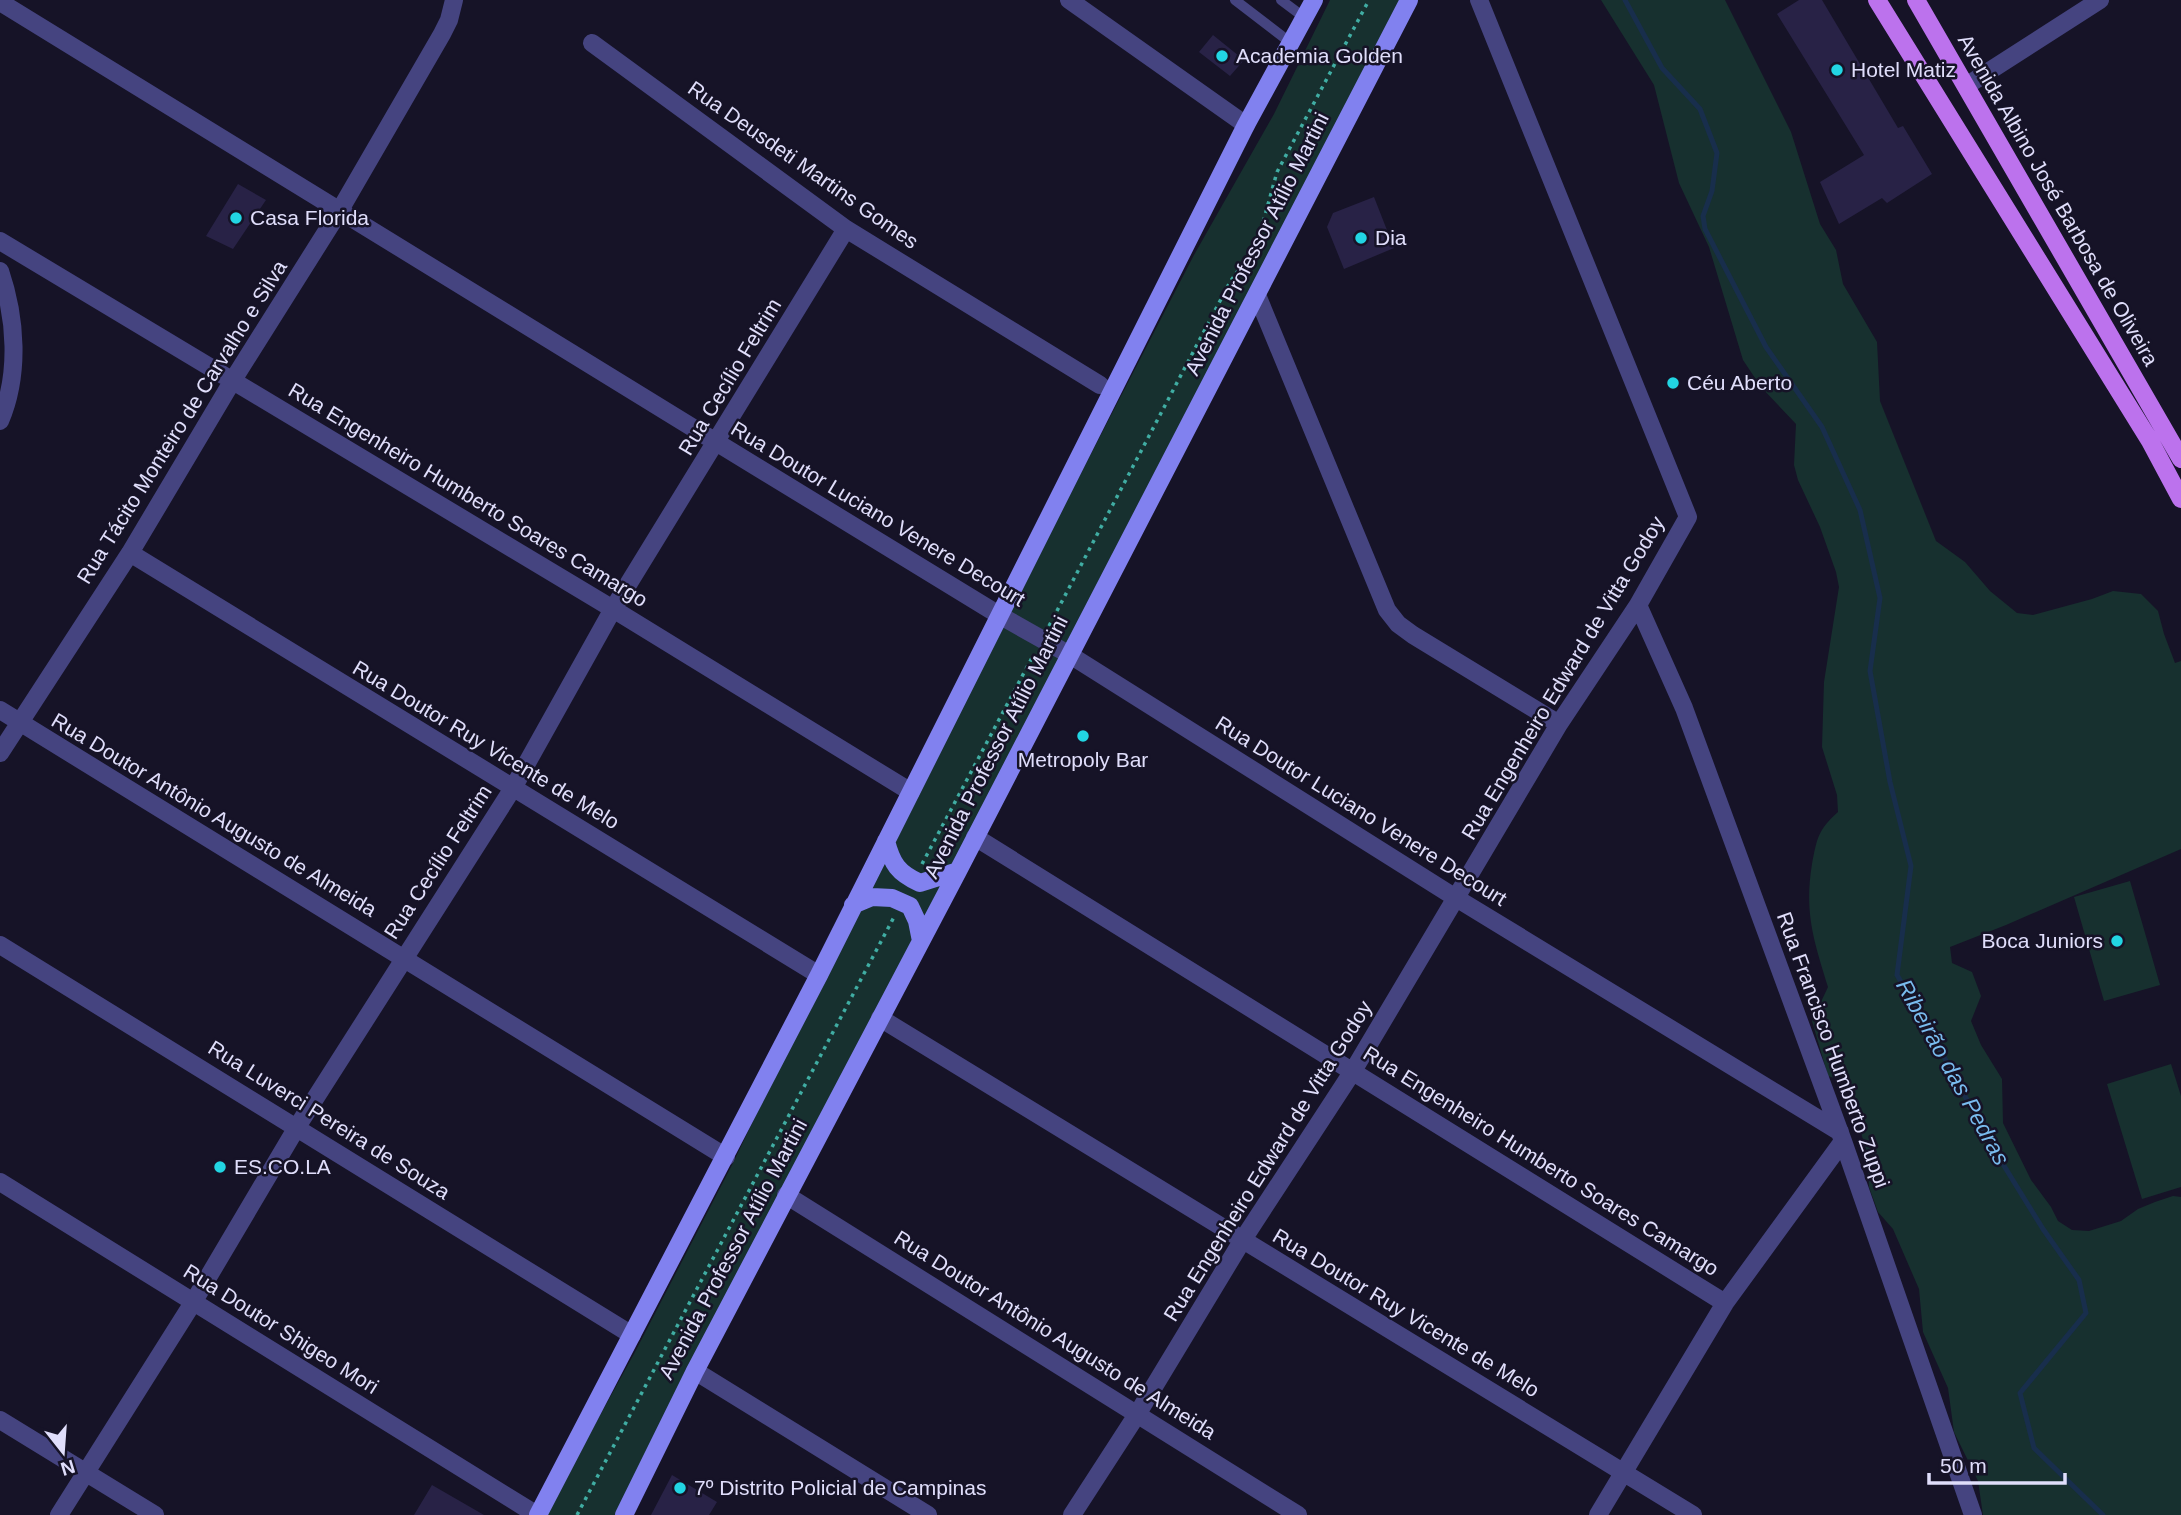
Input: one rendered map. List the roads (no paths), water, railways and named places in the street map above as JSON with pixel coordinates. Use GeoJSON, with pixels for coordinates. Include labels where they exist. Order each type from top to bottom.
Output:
{"type":"FeatureCollection","features":[{"type":"Feature","properties":{"kind":"main road"},"geometry":{"type":"LineString","coordinates":[[538,1515],[726,1157],[1246,125],[1314,0]]}},
{"type":"Feature","properties":{"kind":"main road","name":"Avenida Professor Atílio Martini"},"geometry":{"type":"LineString","coordinates":[[624,1515],[786,1195],[921,941],[1409,0]]}},
{"type":"Feature","properties":{"kind":"main road","name":"Avenida Albino José Barbosa de Oliveira"},"geometry":{"type":"LineString","coordinates":[[1877,0],[2150,441],[2181,499]]}},
{"type":"Feature","properties":{"kind":"main road","name":"Avenida Albino José Barbosa de Oliveira"},"geometry":{"type":"LineString","coordinates":[[1916,0],[2181,459]]}},
{"type":"Feature","properties":{"kind":"main road"},"geometry":{"type":"LineString","coordinates":[[886,841],[891,861],[905,876],[920,883],[958,870]]}},
{"type":"Feature","properties":{"kind":"main road"},"geometry":{"type":"LineString","coordinates":[[853,905],[872,897],[892,898],[910,906],[917,921],[921,941]]}},
{"type":"Feature","properties":{"kind":"street","name":"Rua Tácito Monteiro de Carvalho e Silva"},"geometry":{"type":"LineString","coordinates":[[0,753],[130,553],[233,380],[340,210],[442,34],[454,0]]}},
{"type":"Feature","properties":{"kind":"street"},"geometry":{"type":"LineString","coordinates":[[1069,0],[1246,125]]}},
{"type":"Feature","properties":{"kind":"street","name":"Rua Engenheiro Edward de Vitta Godoy"},"geometry":{"type":"LineString","coordinates":[[1072,1515],[1138,1413],[1242,1241],[1353,1071],[1559,724],[1637,605],[1688,517],[1479,0]]}},
{"type":"Feature","properties":{"kind":"street"},"geometry":{"type":"LineString","coordinates":[[1966,86],[2100,0]]}},
{"type":"Feature","properties":{"kind":"street","name":"Rua Doutor Luciano Venere Decourt"},"geometry":{"type":"LineString","coordinates":[[0,2],[716,442],[999,614],[1070,654],[1456,898],[1841,1136]]}},
{"type":"Feature","properties":{"kind":"street","name":"Rua Deusdeti Martins Gomes"},"geometry":{"type":"LineString","coordinates":[[592,43],[846,229],[1100,385]]}},
{"type":"Feature","properties":{"kind":"street","name":"Rua Cecílio Feltrim"},"geometry":{"type":"LineString","coordinates":[[59,1515],[194,1301],[297,1127],[513,788],[614,609],[846,229]]}},
{"type":"Feature","properties":{"kind":"street","name":"Rua Engenheiro Humberto Soares Camargo"},"geometry":{"type":"LineString","coordinates":[[0,241],[614,609],[911,792]]}},
{"type":"Feature","properties":{"kind":"street"},"geometry":{"type":"LineString","coordinates":[[0,271],[12,320],[14,352],[10,384],[0,421]]}},
{"type":"Feature","properties":{"kind":"street"},"geometry":{"type":"LineString","coordinates":[[1257,295],[1387,610],[1398,624],[1413,635],[1559,724]]}},
{"type":"Feature","properties":{"kind":"street","name":"Rua Doutor Ruy Vicente de Melo"},"geometry":{"type":"LineString","coordinates":[[130,553],[819,975]]}},
{"type":"Feature","properties":{"kind":"street","name":"Rua Francisco Humberto Zuppi"},"geometry":{"type":"LineString","coordinates":[[1637,605],[1684,708],[1841,1136],[1973,1515]]}},
{"type":"Feature","properties":{"kind":"street","name":"Rua Doutor Antônio Augusto de Almeida"},"geometry":{"type":"LineString","coordinates":[[0,710],[726,1157]]}},
{"type":"Feature","properties":{"kind":"street","name":"Rua Engenheiro Humberto Soares Camargo"},"geometry":{"type":"LineString","coordinates":[[975,837],[1725,1303]]}},
{"type":"Feature","properties":{"kind":"street","name":"Rua Luverci Pereira de Souza"},"geometry":{"type":"LineString","coordinates":[[0,945],[632,1335]]}},
{"type":"Feature","properties":{"kind":"street","name":"Rua Doutor Ruy Vicente de Melo"},"geometry":{"type":"LineString","coordinates":[[880,1018],[1693,1515]]}},
{"type":"Feature","properties":{"kind":"street"},"geometry":{"type":"LineString","coordinates":[[1598,1515],[1725,1303],[1841,1136]]}},
{"type":"Feature","properties":{"kind":"street","name":"Rua Doutor Shigeo Mori"},"geometry":{"type":"LineString","coordinates":[[0,1181],[538,1515]]}},
{"type":"Feature","properties":{"kind":"street","name":"Rua Doutor Antônio Augusto de Almeida"},"geometry":{"type":"LineString","coordinates":[[786,1195],[1298,1515]]}},
{"type":"Feature","properties":{"kind":"street"},"geometry":{"type":"LineString","coordinates":[[695,1371],[928,1515]]}},
{"type":"Feature","properties":{"kind":"street"},"geometry":{"type":"LineString","coordinates":[[0,1420],[155,1515]]}},
{"type":"Feature","properties":{"kind":"lane"},"geometry":{"type":"LineString","coordinates":[[1236,0],[1291,43]]}},
{"type":"Feature","properties":{"kind":"lane"},"geometry":{"type":"LineString","coordinates":[[1281,0],[1305,18]]}},
{"type":"Feature","properties":{"kind":"waterway","name":"Ribeirão das Pedras"},"geometry":{"type":"LineString","coordinates":[[1625,0],[1662,68],[1700,109],[1717,153],[1712,191],[1703,216],[1705,229],[1766,347],[1822,427],[1860,510],[1880,598],[1870,671],[1890,782],[1911,866],[1897,975],[1990,1143],[2043,1229],[2079,1280],[2086,1313],[2020,1393],[2034,1448],[2103,1515]]}},
{"type":"Feature","properties":{"kind":"place","name":"Academia Golden"},"geometry":{"type":"Point","coordinates":[1222,56]}},
{"type":"Feature","properties":{"kind":"place","name":"Hotel Matiz"},"geometry":{"type":"Point","coordinates":[1837,70]}},
{"type":"Feature","properties":{"kind":"place","name":"Casa Florida"},"geometry":{"type":"Point","coordinates":[236,218]}},
{"type":"Feature","properties":{"kind":"place","name":"Dia"},"geometry":{"type":"Point","coordinates":[1361,238]}},
{"type":"Feature","properties":{"kind":"place","name":"Céu Aberto"},"geometry":{"type":"Point","coordinates":[1673,383]}},
{"type":"Feature","properties":{"kind":"place","name":"Metropoly Bar"},"geometry":{"type":"Point","coordinates":[1083,736]}},
{"type":"Feature","properties":{"kind":"place","name":"Boca Juniors"},"geometry":{"type":"Point","coordinates":[2117,941]}},
{"type":"Feature","properties":{"kind":"place","name":"ES.CO.LA"},"geometry":{"type":"Point","coordinates":[220,1167]}},
{"type":"Feature","properties":{"kind":"place","name":"7º Distrito Policial de Campinas"},"geometry":{"type":"Point","coordinates":[680,1488]}}]}
